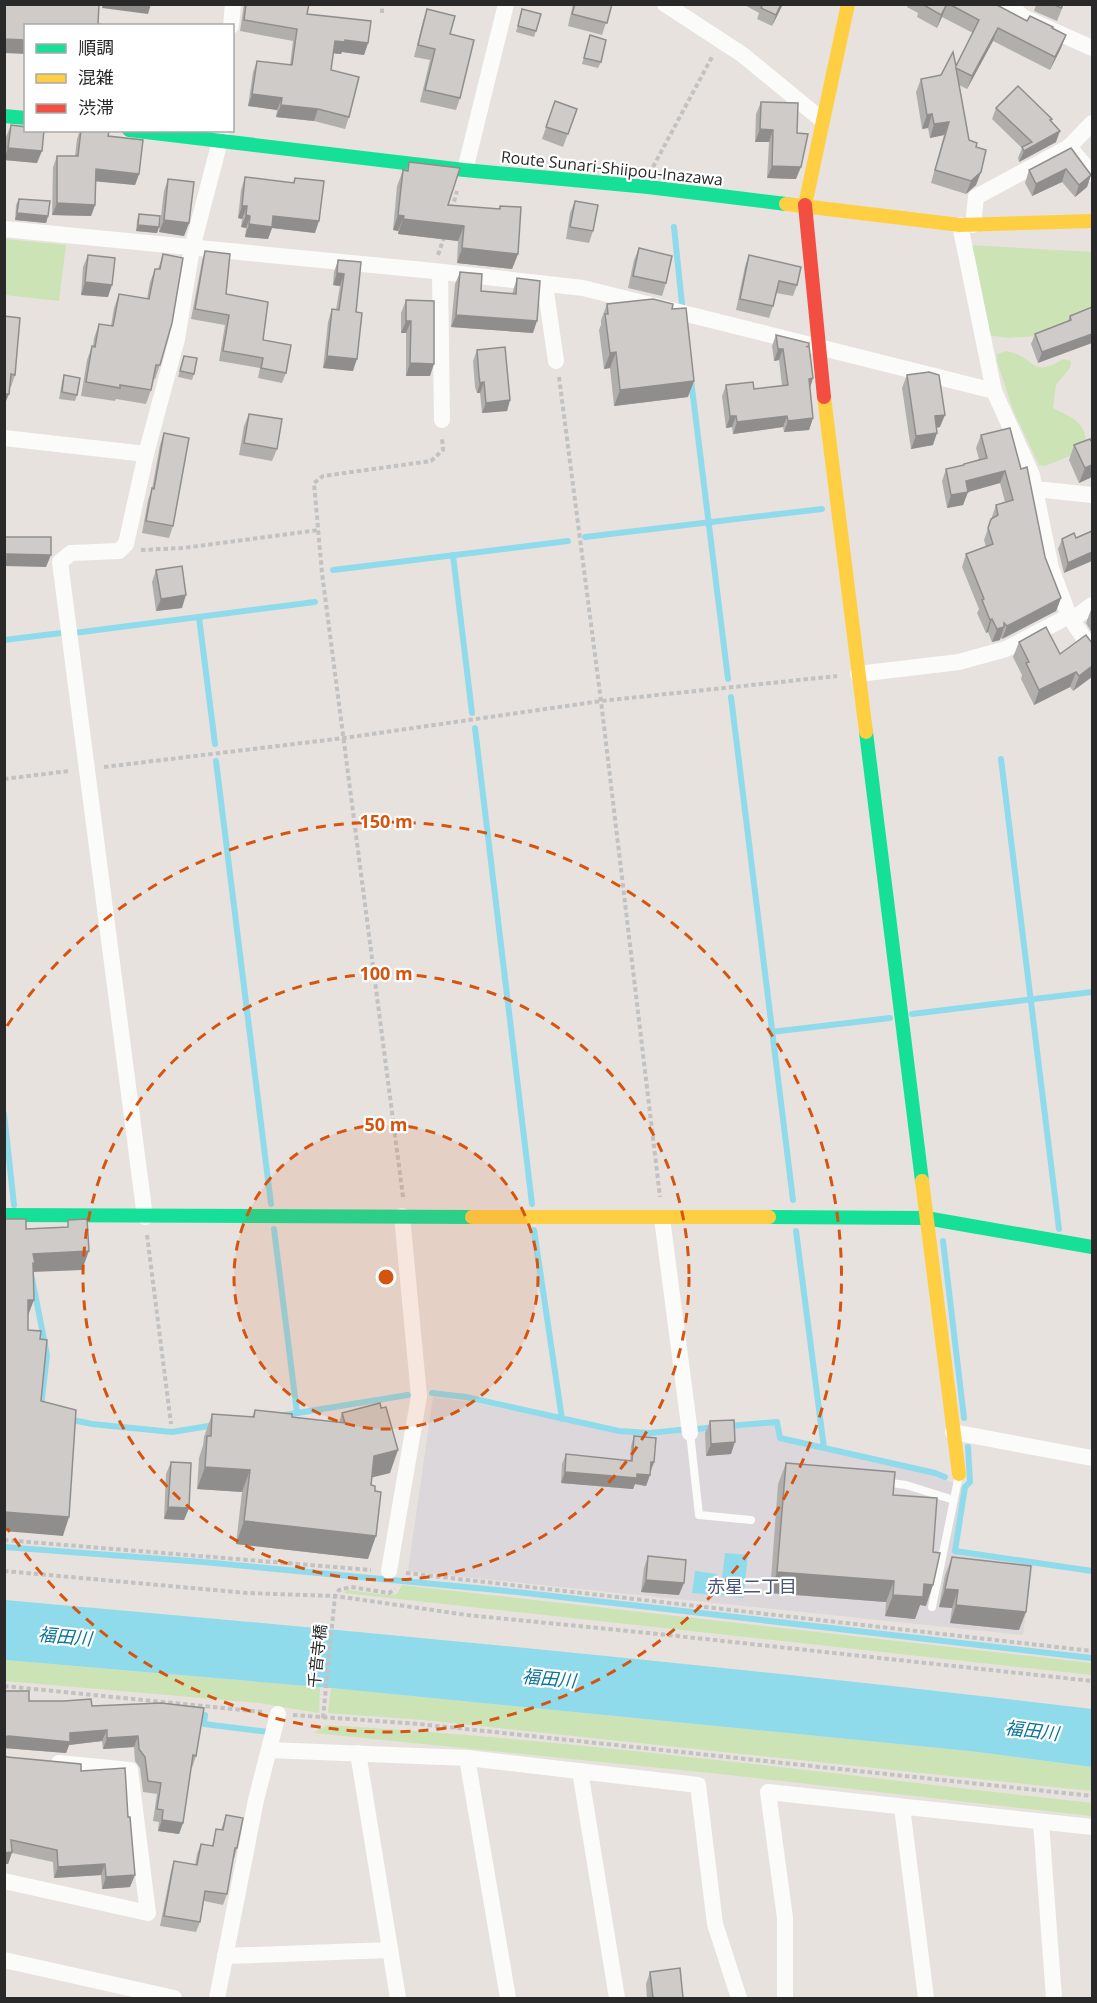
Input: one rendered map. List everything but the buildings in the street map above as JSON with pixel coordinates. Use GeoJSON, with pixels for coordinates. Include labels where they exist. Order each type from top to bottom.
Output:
{"type":"FeatureCollection","features":[{"type":"Feature","properties":{"kind":"street"},"geometry":{"type":"LineString","coordinates":[[231,24],[232,4]]}},
{"type":"Feature","properties":{"kind":"street"},"geometry":{"type":"LineString","coordinates":[[465,170],[506,4]]}},
{"type":"Feature","properties":{"kind":"street"},"geometry":{"type":"LineString","coordinates":[[665,4],[743,56],[822,120]]}},
{"type":"Feature","properties":{"kind":"street"},"geometry":{"type":"LineString","coordinates":[[848,4],[805,206],[818,346],[959,1474]]}},
{"type":"Feature","properties":{"kind":"street"},"geometry":{"type":"LineString","coordinates":[[1009,4],[1023,17],[1092,48]]}},
{"type":"Feature","properties":{"kind":"street"},"geometry":{"type":"LineString","coordinates":[[4,116],[24,118]]}},
{"type":"Feature","properties":{"kind":"street"},"geometry":{"type":"LineString","coordinates":[[1092,123],[1069,147],[975,197],[966,225],[994,391],[1032,475],[1051,568],[1070,618],[1092,650]]}},
{"type":"Feature","properties":{"kind":"street","name":"Route Sunari-Shiipou-Inazawa"},"geometry":{"type":"LineString","coordinates":[[159,132],[220,136],[465,170],[648,187],[966,225],[1092,221]]}},
{"type":"Feature","properties":{"kind":"street"},"geometry":{"type":"LineString","coordinates":[[145,1217],[60,562],[70,553],[119,551],[126,544],[146,454],[177,339],[192,248],[220,136]]}},
{"type":"Feature","properties":{"kind":"street"},"geometry":{"type":"LineString","coordinates":[[1069,147],[1092,174]]}},
{"type":"Feature","properties":{"kind":"street"},"geometry":{"type":"LineString","coordinates":[[4,229],[437,271],[583,288],[994,391]]}},
{"type":"Feature","properties":{"kind":"street"},"geometry":{"type":"LineString","coordinates":[[437,271],[442,420]]}},
{"type":"Feature","properties":{"kind":"street"},"geometry":{"type":"LineString","coordinates":[[545,285],[556,361]]}},
{"type":"Feature","properties":{"kind":"street"},"geometry":{"type":"LineString","coordinates":[[4,438],[146,454]]}},
{"type":"Feature","properties":{"kind":"street"},"geometry":{"type":"LineString","coordinates":[[1035,489],[1092,495]]}},
{"type":"Feature","properties":{"kind":"street"},"geometry":{"type":"LineString","coordinates":[[858,674],[959,662],[1006,649],[1092,605]]}},
{"type":"Feature","properties":{"kind":"street"},"geometry":{"type":"LineString","coordinates":[[4,1215],[926,1218],[1092,1247]]}},
{"type":"Feature","properties":{"kind":"street"},"geometry":{"type":"LineString","coordinates":[[393,1578],[419,1396],[404,1216]]}},
{"type":"Feature","properties":{"kind":"street"},"geometry":{"type":"LineString","coordinates":[[662,1218],[690,1433]]}},
{"type":"Feature","properties":{"kind":"street"},"geometry":{"type":"LineString","coordinates":[[953,1432],[1092,1458]]}},
{"type":"Feature","properties":{"kind":"street"},"geometry":{"type":"LineString","coordinates":[[217,1998],[256,1800],[278,1714]]}},
{"type":"Feature","properties":{"kind":"street"},"geometry":{"type":"LineString","coordinates":[[269,1750],[467,1758],[698,1785],[716,1924],[739,1998]]}},
{"type":"Feature","properties":{"kind":"street"},"geometry":{"type":"LineString","coordinates":[[358,1753],[398,1998]]}},
{"type":"Feature","properties":{"kind":"street"},"geometry":{"type":"LineString","coordinates":[[467,1758],[508,1998]]}},
{"type":"Feature","properties":{"kind":"street"},"geometry":{"type":"LineString","coordinates":[[4,1881],[148,1913],[130,1770],[39,1761]]}},
{"type":"Feature","properties":{"kind":"street"},"geometry":{"type":"LineString","coordinates":[[580,1771],[617,1998]]}},
{"type":"Feature","properties":{"kind":"street"},"geometry":{"type":"LineString","coordinates":[[785,1998],[784,1918],[768,1792],[1092,1827]]}},
{"type":"Feature","properties":{"kind":"street"},"geometry":{"type":"LineString","coordinates":[[902,1807],[926,1998]]}},
{"type":"Feature","properties":{"kind":"street"},"geometry":{"type":"LineString","coordinates":[[1041,1822],[1054,1998]]}},
{"type":"Feature","properties":{"kind":"street"},"geometry":{"type":"LineString","coordinates":[[225,1956],[390,1950]]}},
{"type":"Feature","properties":{"kind":"street"},"geometry":{"type":"LineString","coordinates":[[4,1960],[174,1998]]}},
{"type":"Feature","properties":{"kind":"lane"},"geometry":{"type":"LineString","coordinates":[[690,1433],[699,1515],[751,1520]]}},
{"type":"Feature","properties":{"kind":"lane"},"geometry":{"type":"LineString","coordinates":[[932,1607],[959,1474]]}},
{"type":"Feature","properties":{"kind":"lane"},"geometry":{"type":"LineString","coordinates":[[873,1480],[906,1485],[954,1500]]}},
{"type":"Feature","properties":{"kind":"path"},"geometry":{"type":"LineString","coordinates":[[382,4],[382,13]]}},
{"type":"Feature","properties":{"kind":"path"},"geometry":{"type":"LineString","coordinates":[[648,187],[654,165],[720,41]]}},
{"type":"Feature","properties":{"kind":"path"},"geometry":{"type":"LineString","coordinates":[[450,215],[465,170]]}},
{"type":"Feature","properties":{"kind":"path"},"geometry":{"type":"LineString","coordinates":[[437,271],[447,226]]}},
{"type":"Feature","properties":{"kind":"path"},"geometry":{"type":"LineString","coordinates":[[556,361],[601,701],[662,1218]]}},
{"type":"Feature","properties":{"kind":"path"},"geometry":{"type":"LineString","coordinates":[[404,1216],[322,573],[314,483],[323,476],[431,461],[442,450],[442,420]]}},
{"type":"Feature","properties":{"kind":"path"},"geometry":{"type":"LineString","coordinates":[[119,551],[183,548],[319,530]]}},
{"type":"Feature","properties":{"kind":"path"},"geometry":{"type":"LineString","coordinates":[[4,779],[344,738],[601,701],[858,674]]}},
{"type":"Feature","properties":{"kind":"path"},"geometry":{"type":"LineString","coordinates":[[145,1217],[171,1424]]}},
{"type":"Feature","properties":{"kind":"path"},"geometry":{"type":"LineString","coordinates":[[4,1540],[1092,1651]]}},
{"type":"Feature","properties":{"kind":"path"},"geometry":{"type":"LineString","coordinates":[[4,1570],[247,1593],[335,1596],[467,1615],[1092,1682]]}},
{"type":"Feature","properties":{"kind":"path"},"geometry":{"type":"LineString","coordinates":[[335,1596],[339,1590],[351,1587],[389,1593],[396,1589],[393,1578]]}},
{"type":"Feature","properties":{"kind":"path","name":"千音寺橋"},"geometry":{"type":"LineString","coordinates":[[323,1716],[335,1596]]}},
{"type":"Feature","properties":{"kind":"path"},"geometry":{"type":"LineString","coordinates":[[4,1686],[278,1714],[419,1724],[1092,1796]]}},
{"type":"Feature","properties":{"kind":"shaded area"},"geometry":{"type":"Polygon","coordinates":[[[433,1397],[466,1401],[624,1434],[649,1436],[776,1424],[778,1440],[933,1474],[964,1488],[953,1553],[1033,1565],[1023,1635],[408,1571],[433,1397]]]}},
{"type":"Feature","properties":{"kind":"green space"},"geometry":{"type":"Polygon","coordinates":[[[5,239],[66,245],[59,301],[5,295],[5,239]]]}},
{"type":"Feature","properties":{"kind":"green space"},"geometry":{"type":"Polygon","coordinates":[[[968,245],[1092,252],[1092,314],[1037,336],[1009,338],[986,335],[968,245]]]}},
{"type":"Feature","properties":{"kind":"green space"},"geometry":{"type":"Polygon","coordinates":[[[1006,351],[1023,357],[1038,367],[1052,365],[1063,359],[1071,361],[1070,368],[1056,385],[1053,408],[1078,422],[1084,432],[1087,449],[1045,466],[1039,465],[1013,410],[997,361],[997,354],[1006,351]]]}},
{"type":"Feature","properties":{"kind":"green space"},"geometry":{"type":"Polygon","coordinates":[[[402,1585],[1092,1663],[1092,1675],[344,1593],[348,1590],[386,1595],[397,1594],[402,1585]]]}},
{"type":"Feature","properties":{"kind":"green space"},"geometry":{"type":"Polygon","coordinates":[[[4,1660],[320,1687],[319,1713],[259,1703],[5,1681],[4,1660]]]}},
{"type":"Feature","properties":{"kind":"green space"},"geometry":{"type":"Polygon","coordinates":[[[331,1688],[969,1751],[1092,1767],[1092,1791],[423,1720],[328,1713],[331,1688]]]}},
{"type":"Feature","properties":{"kind":"green space"},"geometry":{"type":"Polygon","coordinates":[[[327,1725],[614,1749],[1092,1803],[1092,1816],[710,1773],[314,1733],[327,1725]]]}},
{"type":"Feature","properties":{"kind":"water"},"geometry":{"type":"Polygon","coordinates":[[[725,1553],[748,1555],[743,1598],[720,1595],[725,1553]]]}},
{"type":"Feature","properties":{"kind":"water"},"geometry":{"type":"Polygon","coordinates":[[[695,1571],[717,1574],[715,1595],[692,1593],[695,1571]]]}},
{"type":"Feature","properties":{"kind":"water","name":"福田川"},"geometry":{"type":"Polygon","coordinates":[[[5,1600],[549,1650],[1092,1709],[1092,1767],[969,1751],[331,1688],[5,1660],[5,1600]]]}},
{"type":"Feature","properties":{"kind":"waterway"},"geometry":{"type":"LineString","coordinates":[[674,227],[682,304]]}},
{"type":"Feature","properties":{"kind":"waterway"},"geometry":{"type":"LineString","coordinates":[[691,380],[728,679]]}},
{"type":"Feature","properties":{"kind":"waterway"},"geometry":{"type":"LineString","coordinates":[[585,537],[822,509]]}},
{"type":"Feature","properties":{"kind":"waterway"},"geometry":{"type":"LineString","coordinates":[[333,570],[568,541]]}},
{"type":"Feature","properties":{"kind":"waterway"},"geometry":{"type":"LineString","coordinates":[[453,555],[472,713]]}},
{"type":"Feature","properties":{"kind":"waterway"},"geometry":{"type":"LineString","coordinates":[[74,633],[315,602]]}},
{"type":"Feature","properties":{"kind":"waterway"},"geometry":{"type":"LineString","coordinates":[[199,617],[215,744]]}},
{"type":"Feature","properties":{"kind":"waterway"},"geometry":{"type":"LineString","coordinates":[[4,640],[61,633]]}},
{"type":"Feature","properties":{"kind":"waterway"},"geometry":{"type":"LineString","coordinates":[[731,697],[793,1200]]}},
{"type":"Feature","properties":{"kind":"waterway"},"geometry":{"type":"LineString","coordinates":[[475,728],[532,1204]]}},
{"type":"Feature","properties":{"kind":"waterway"},"geometry":{"type":"LineString","coordinates":[[1001,759],[1059,1229]]}},
{"type":"Feature","properties":{"kind":"waterway"},"geometry":{"type":"LineString","coordinates":[[216,761],[271,1204]]}},
{"type":"Feature","properties":{"kind":"waterway"},"geometry":{"type":"LineString","coordinates":[[912,1014],[1092,992]]}},
{"type":"Feature","properties":{"kind":"waterway"},"geometry":{"type":"LineString","coordinates":[[771,1032],[890,1018]]}},
{"type":"Feature","properties":{"kind":"waterway"},"geometry":{"type":"LineString","coordinates":[[4,1114],[14,1205]]}},
{"type":"Feature","properties":{"kind":"waterway"},"geometry":{"type":"LineString","coordinates":[[274,1229],[297,1413]]}},
{"type":"Feature","properties":{"kind":"waterway"},"geometry":{"type":"LineString","coordinates":[[534,1230],[562,1419]]}},
{"type":"Feature","properties":{"kind":"waterway"},"geometry":{"type":"LineString","coordinates":[[796,1231],[824,1448]]}},
{"type":"Feature","properties":{"kind":"waterway"},"geometry":{"type":"LineString","coordinates":[[943,1241],[964,1418]]}},
{"type":"Feature","properties":{"kind":"waterway"},"geometry":{"type":"LineString","coordinates":[[32,1278],[47,1355],[41,1407]]}},
{"type":"Feature","properties":{"kind":"waterway"},"geometry":{"type":"LineString","coordinates":[[432,1393],[466,1397],[619,1431],[649,1433],[680,1430]]}},
{"type":"Feature","properties":{"kind":"waterway"},"geometry":{"type":"LineString","coordinates":[[285,1415],[408,1395]]}},
{"type":"Feature","properties":{"kind":"waterway"},"geometry":{"type":"LineString","coordinates":[[68,1419],[92,1424],[172,1432],[215,1425]]}},
{"type":"Feature","properties":{"kind":"waterway"},"geometry":{"type":"LineString","coordinates":[[728,1426],[777,1422],[780,1438],[945,1477]]}},
{"type":"Feature","properties":{"kind":"waterway"},"geometry":{"type":"LineString","coordinates":[[697,1429],[715,1427]]}},
{"type":"Feature","properties":{"kind":"waterway"},"geometry":{"type":"LineString","coordinates":[[968,1447],[970,1482],[965,1487],[955,1551],[1092,1571]]}},
{"type":"Feature","properties":{"kind":"waterway"},"geometry":{"type":"LineString","coordinates":[[4,1547],[203,1562],[517,1592],[1092,1658]]}},
{"type":"Feature","properties":{"kind":"waterway"},"geometry":{"type":"LineString","coordinates":[[196,1715],[205,1715],[204,1724],[269,1732]]}},
{"type":"Feature","properties":{"kind":"traffic: fast"},"geometry":{"type":"LineString","coordinates":[[4,116],[24,118]]}},
{"type":"Feature","properties":{"kind":"traffic: fast"},"geometry":{"type":"LineString","coordinates":[[146,132],[464,170],[648,187],[786,204]]}},
{"type":"Feature","properties":{"kind":"traffic: fast"},"geometry":{"type":"LineString","coordinates":[[866,732],[922,1181]]}},
{"type":"Feature","properties":{"kind":"traffic: fast"},"geometry":{"type":"LineString","coordinates":[[4,1215],[472,1217]]}},
{"type":"Feature","properties":{"kind":"traffic: fast"},"geometry":{"type":"LineString","coordinates":[[769,1217],[926,1218],[1092,1247]]}},
{"type":"Feature","properties":{"kind":"traffic: slow"},"geometry":{"type":"LineString","coordinates":[[805,205],[848,4]]}},
{"type":"Feature","properties":{"kind":"traffic: slow"},"geometry":{"type":"LineString","coordinates":[[786,204],[960,225],[1092,221]]}},
{"type":"Feature","properties":{"kind":"traffic: slow"},"geometry":{"type":"LineString","coordinates":[[824,397],[866,732]]}},
{"type":"Feature","properties":{"kind":"traffic: slow"},"geometry":{"type":"LineString","coordinates":[[922,1181],[959,1474]]}},
{"type":"Feature","properties":{"kind":"traffic: slow"},"geometry":{"type":"LineString","coordinates":[[472,1217],[769,1217]]}},
{"type":"Feature","properties":{"kind":"traffic: jam"},"geometry":{"type":"LineString","coordinates":[[805,205],[824,397]]}},
{"type":"Feature","properties":{"kind":"district","name":"赤星二丁目"},"geometry":{"type":"Point","coordinates":[752,1586]}}]}
